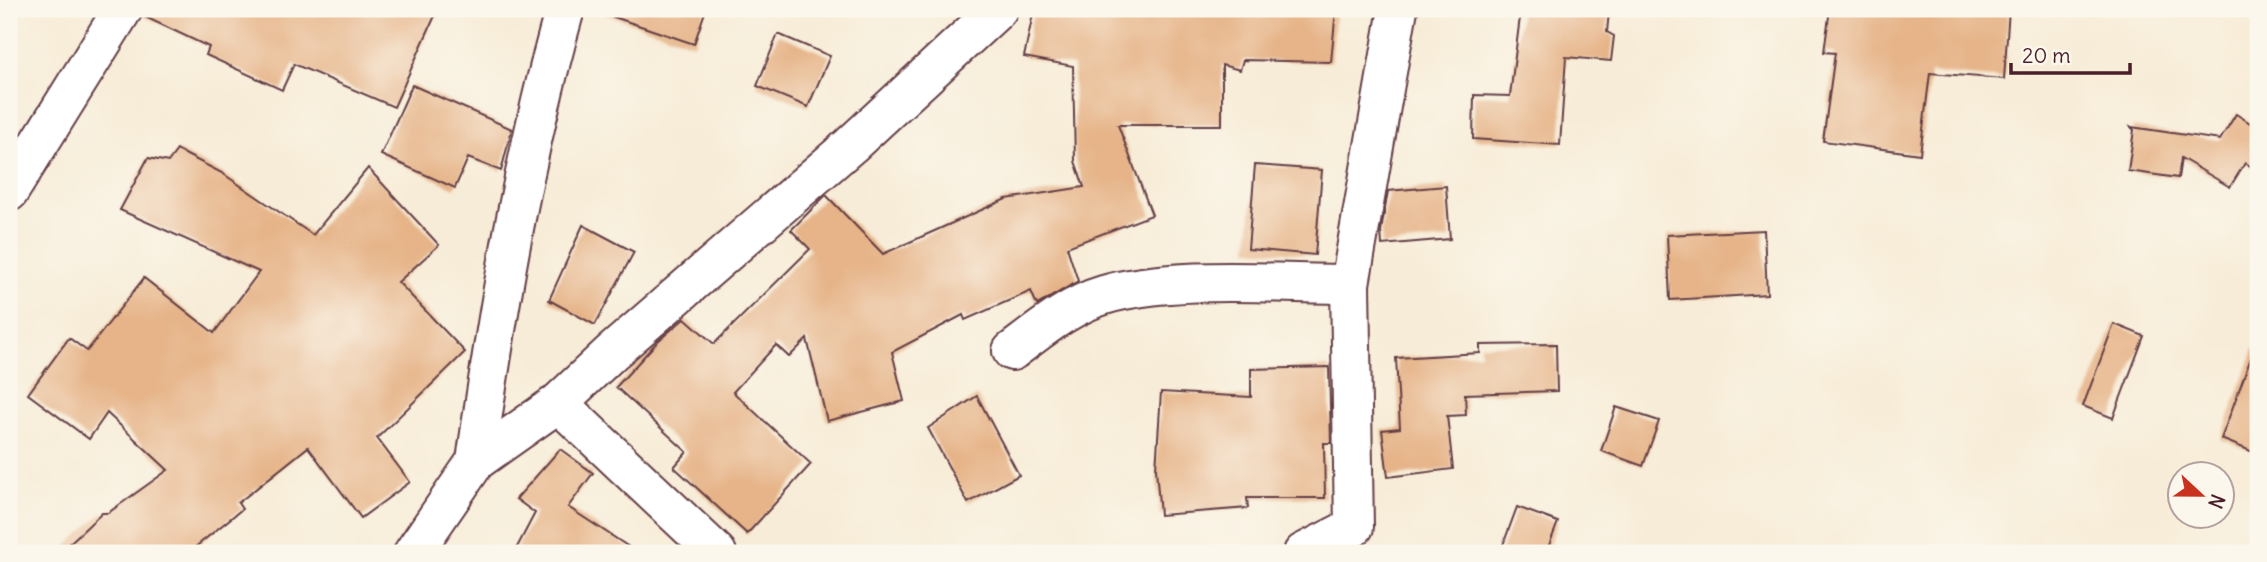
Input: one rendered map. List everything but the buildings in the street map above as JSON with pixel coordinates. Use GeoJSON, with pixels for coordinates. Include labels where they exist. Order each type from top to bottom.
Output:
{"type":"FeatureCollection","features":[{"type":"Feature","properties":{"kind":"street"},"geometry":{"type":"LineString","coordinates":[[9,192],[123,9]]}},
{"type":"Feature","properties":{"kind":"street"},"geometry":{"type":"LineString","coordinates":[[476,461],[503,278],[540,98],[565,9]]}},
{"type":"Feature","properties":{"kind":"street"},"geometry":{"type":"LineString","coordinates":[[413,553],[476,461],[558,403],[851,145],[998,9]]}},
{"type":"Feature","properties":{"kind":"street"},"geometry":{"type":"LineString","coordinates":[[1303,553],[1354,527],[1350,284],[1398,9]]}},
{"type":"Feature","properties":{"kind":"street"},"geometry":{"type":"LineString","coordinates":[[1012,351],[1058,317],[1103,295],[1163,284],[1350,284]]}},
{"type":"Feature","properties":{"kind":"street"},"geometry":{"type":"LineString","coordinates":[[558,403],[717,553]]}}]}
